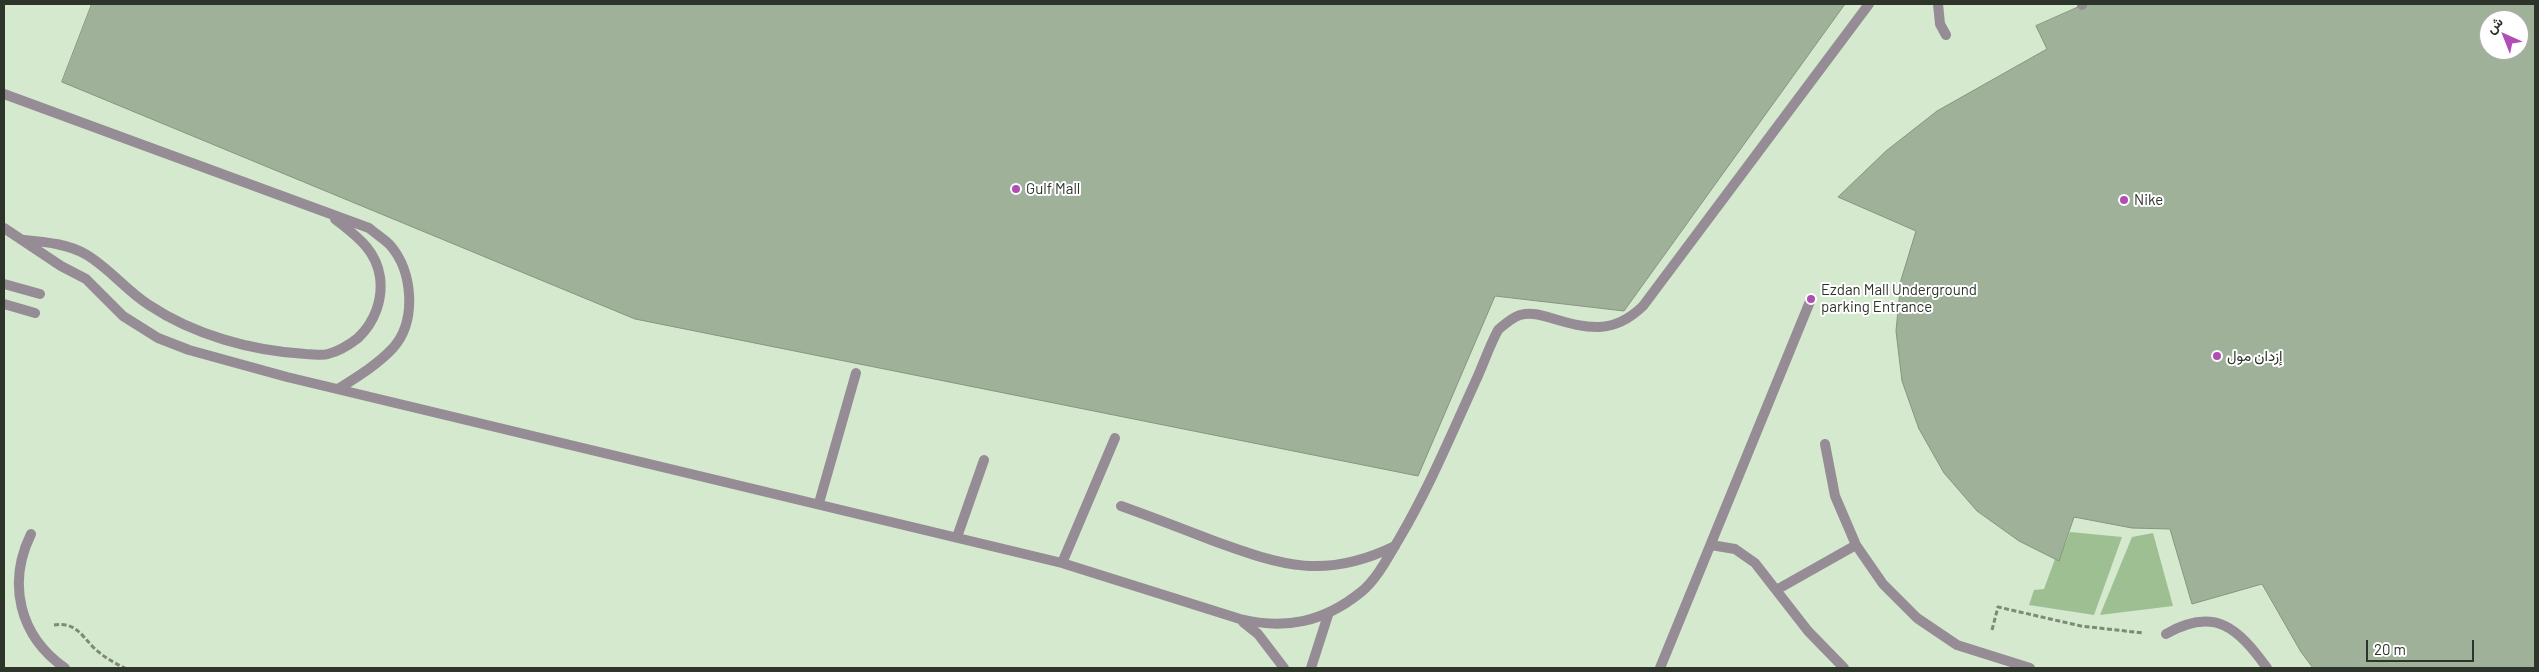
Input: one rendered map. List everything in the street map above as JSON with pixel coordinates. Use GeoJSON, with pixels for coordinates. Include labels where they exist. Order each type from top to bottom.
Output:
{"type":"FeatureCollection","features":[{"type":"Feature","properties":{"kind":"lane"},"geometry":{"type":"LineString","coordinates":[[4,228],[42,254],[86,279],[123,316],[158,338],[189,350],[338,389],[819,503],[1062,563],[1240,620],[1262,624],[1286,625],[1308,620],[1329,612],[1362,591],[1386,561],[1417,508],[1498,330],[1509,320],[1522,314],[1536,313],[1593,328],[1620,323],[1633,316],[1643,306],[1869,4]]}},
{"type":"Feature","properties":{"kind":"lane"},"geometry":{"type":"LineString","coordinates":[[1938,4],[1940,24],[1946,35]]}},
{"type":"Feature","properties":{"kind":"lane"},"geometry":{"type":"LineString","coordinates":[[4,94],[369,228],[390,246],[404,269],[410,296],[406,322],[394,347],[374,366],[338,389]]}},
{"type":"Feature","properties":{"kind":"lane"},"geometry":{"type":"LineString","coordinates":[[24,240],[51,242],[87,255],[149,305],[182,324],[216,337],[282,353],[327,355],[348,346],[366,331],[377,311],[381,288],[378,266],[368,245],[330,214]]}},
{"type":"Feature","properties":{"kind":"lane"},"geometry":{"type":"LineString","coordinates":[[4,284],[40,294]]}},
{"type":"Feature","properties":{"kind":"lane"},"geometry":{"type":"LineString","coordinates":[[1660,668],[1811,299]]}},
{"type":"Feature","properties":{"kind":"lane"},"geometry":{"type":"LineString","coordinates":[[4,304],[35,313]]}},
{"type":"Feature","properties":{"kind":"lane"},"geometry":{"type":"LineString","coordinates":[[819,503],[856,373]]}},
{"type":"Feature","properties":{"kind":"lane"},"geometry":{"type":"LineString","coordinates":[[1062,563],[1115,438]]}},
{"type":"Feature","properties":{"kind":"lane"},"geometry":{"type":"LineString","coordinates":[[1825,444],[1835,496],[1856,545],[1883,584],[1917,618],[1957,645],[2030,668]]}},
{"type":"Feature","properties":{"kind":"lane"},"geometry":{"type":"LineString","coordinates":[[957,537],[984,460]]}},
{"type":"Feature","properties":{"kind":"lane"},"geometry":{"type":"LineString","coordinates":[[1121,506],[1252,555],[1291,565],[1324,567],[1348,563],[1372,557],[1395,546]]}},
{"type":"Feature","properties":{"kind":"lane"},"geometry":{"type":"LineString","coordinates":[[31,534],[19,566],[19,600],[23,617],[38,644],[52,660],[64,668]]}},
{"type":"Feature","properties":{"kind":"lane"},"geometry":{"type":"LineString","coordinates":[[1711,545],[1723,546],[1746,554],[1778,589],[1808,631],[1844,668]]}},
{"type":"Feature","properties":{"kind":"lane"},"geometry":{"type":"LineString","coordinates":[[1778,589],[1856,545]]}},
{"type":"Feature","properties":{"kind":"lane"},"geometry":{"type":"LineString","coordinates":[[1311,668],[1329,612]]}},
{"type":"Feature","properties":{"kind":"lane"},"geometry":{"type":"LineString","coordinates":[[1240,620],[1258,634],[1284,668]]}},
{"type":"Feature","properties":{"kind":"lane"},"geometry":{"type":"LineString","coordinates":[[2166,634],[2193,622],[2223,625],[2237,632],[2249,643],[2266,668]]}},
{"type":"Feature","properties":{"kind":"path"},"geometry":{"type":"LineString","coordinates":[[1986,655],[1998,607],[2081,626],[2166,634]]}},
{"type":"Feature","properties":{"kind":"green space"},"geometry":{"type":"Polygon","coordinates":[[[2070,532],[2122,537],[2094,615],[2029,605],[2034,590],[2044,589],[2055,559],[2059,560],[2070,532]]]}},
{"type":"Feature","properties":{"kind":"green space"},"geometry":{"type":"Polygon","coordinates":[[[2153,533],[2173,606],[2100,615],[2132,537],[2153,533]]]}},
{"type":"Feature","properties":{"kind":"building","name":"Gulf Mall"},"geometry":{"type":"Polygon","coordinates":[[[92,4],[1845,4],[1624,311],[1495,296],[1418,476],[635,319],[62,82],[92,4]]]}},
{"type":"Feature","properties":{"kind":"building","name":"إزدان مول"},"geometry":{"type":"Polygon","coordinates":[[[2085,4],[2535,4],[2535,668],[2313,668],[2301,652],[2262,584],[2192,604],[2170,529],[2132,528],[2074,517],[2059,561],[2019,541],[1977,511],[1944,473],[1919,429],[1902,381],[1896,331],[1901,280],[1916,231],[1838,197],[1886,151],[1937,111],[2047,49],[2036,26],[2085,4]]]}},
{"type":"Feature","properties":{"kind":"place","name":"Gulf Mall"},"geometry":{"type":"Point","coordinates":[1016,189]}},
{"type":"Feature","properties":{"kind":"place","name":"Nike"},"geometry":{"type":"Point","coordinates":[2124,200]}},
{"type":"Feature","properties":{"kind":"place","name":"Ezdan Mall Underground parking Entrance"},"geometry":{"type":"Point","coordinates":[1811,299]}},
{"type":"Feature","properties":{"kind":"place","name":"إزدان مول"},"geometry":{"type":"Point","coordinates":[2217,356]}}]}
